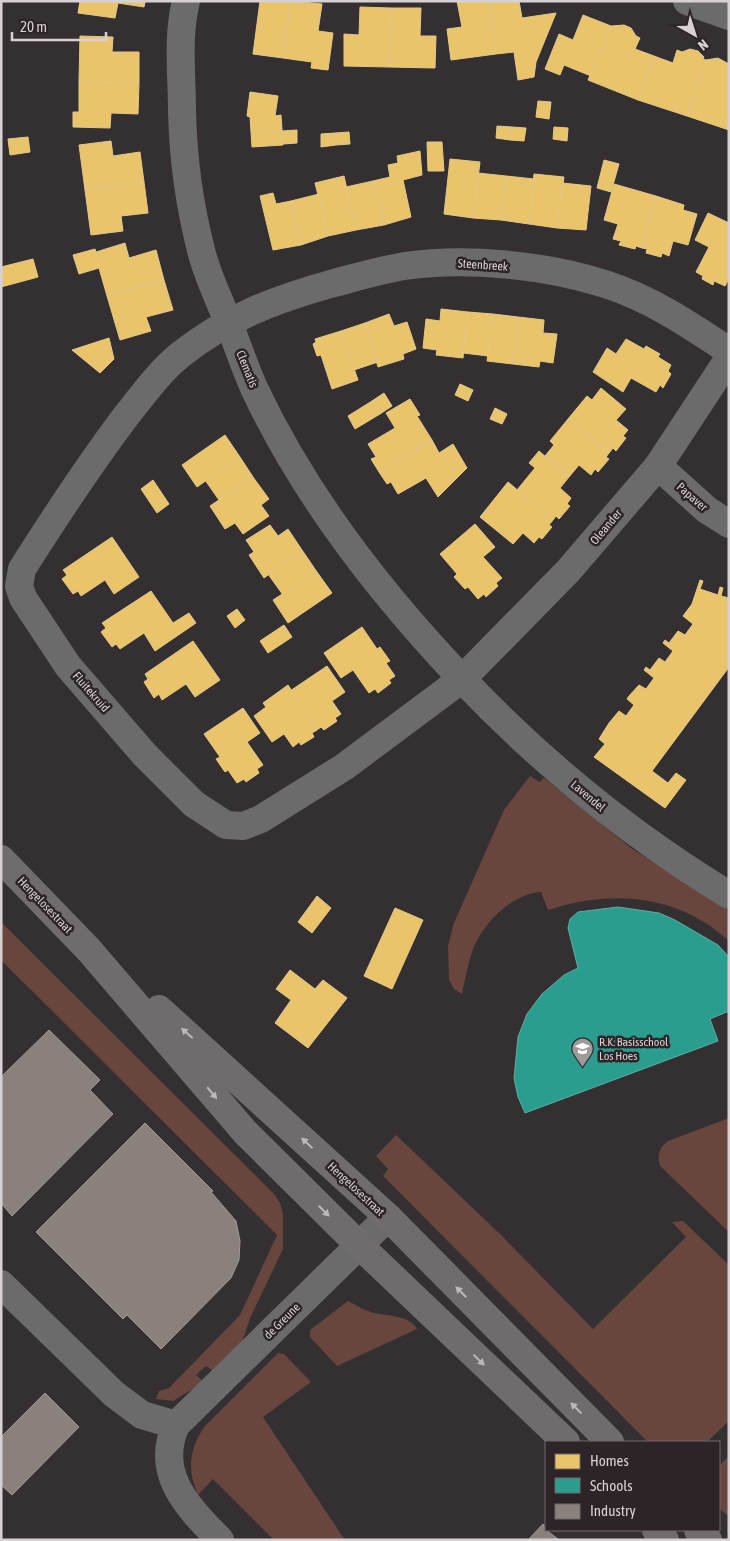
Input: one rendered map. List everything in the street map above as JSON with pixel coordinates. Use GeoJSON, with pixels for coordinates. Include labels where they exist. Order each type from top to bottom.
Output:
{"type":"FeatureCollection","features":[{"type":"Feature","properties":{"kind":"main road","name":"Hengelosestraat"},"geometry":{"type":"LineString","coordinates":[[1,859],[89,950],[245,1132],[359,1245],[565,1441]]}},
{"type":"Feature","properties":{"kind":"main road","name":"Hengelosestraat"},"geometry":{"type":"LineString","coordinates":[[89,950],[193,1038],[388,1217],[609,1441]]}},
{"type":"Feature","properties":{"kind":"main road"},"geometry":{"type":"LineString","coordinates":[[699,1531],[708,1540]]}},
{"type":"Feature","properties":{"kind":"street","name":"Clematis"},"geometry":{"type":"LineString","coordinates":[[186,1],[181,23],[183,142],[191,200],[202,256],[254,388],[280,437],[340,535],[422,638],[462,679]]}},
{"type":"Feature","properties":{"kind":"street"},"geometry":{"type":"LineString","coordinates":[[686,1],[729,16]]}},
{"type":"Feature","properties":{"kind":"street","name":"Steenbreek"},"geometry":{"type":"LineString","coordinates":[[228,322],[264,304],[302,292],[406,266],[455,262],[563,273],[605,284],[645,300],[688,324],[729,351]]}},
{"type":"Feature","properties":{"kind":"street","name":"Fluitekruid"},"geometry":{"type":"LineString","coordinates":[[228,322],[179,356],[150,386],[113,434],[55,517],[22,569],[19,586],[22,598],[30,613],[68,666],[144,754],[194,804],[226,825],[242,826],[261,819],[344,767],[462,679]]}},
{"type":"Feature","properties":{"kind":"street","name":"Oleander"},"geometry":{"type":"LineString","coordinates":[[462,679],[569,570],[658,466],[729,358]]}},
{"type":"Feature","properties":{"kind":"street","name":"Papaver"},"geometry":{"type":"LineString","coordinates":[[658,466],[707,510],[729,524]]}},
{"type":"Feature","properties":{"kind":"street","name":"Lavendel"},"geometry":{"type":"LineString","coordinates":[[462,679],[521,740],[590,799],[639,837],[729,895]]}},
{"type":"Feature","properties":{"kind":"street","name":"de Greune"},"geometry":{"type":"LineString","coordinates":[[176,1425],[388,1217]]}},
{"type":"Feature","properties":{"kind":"street"},"geometry":{"type":"LineString","coordinates":[[1,1284],[114,1394],[142,1415],[176,1425],[169,1441],[172,1482],[189,1508],[220,1540]]}},
{"type":"Feature","properties":{"kind":"shaded area"},"geometry":{"type":"Polygon","coordinates":[[[530,776],[539,782],[544,778],[631,848],[729,911],[729,941],[709,925],[688,913],[666,905],[620,898],[596,899],[548,910],[541,892],[520,898],[500,911],[484,929],[473,949],[462,994],[454,989],[449,980],[448,946],[454,923],[504,810],[530,776]]]}},
{"type":"Feature","properties":{"kind":"shaded area"},"geometry":{"type":"Polygon","coordinates":[[[1,922],[274,1194],[280,1203],[283,1214],[283,1249],[251,1316],[241,1345],[215,1372],[206,1366],[196,1375],[204,1382],[173,1401],[156,1399],[159,1391],[169,1388],[240,1315],[277,1235],[1,960],[1,922]]]}},
{"type":"Feature","properties":{"kind":"shaded area"},"geometry":{"type":"Polygon","coordinates":[[[729,1118],[729,1232],[660,1166],[659,1158],[661,1149],[668,1141],[729,1118]]]}},
{"type":"Feature","properties":{"kind":"shaded area"},"geometry":{"type":"Polygon","coordinates":[[[396,1135],[500,1234],[593,1329],[686,1237],[672,1222],[683,1221],[729,1265],[729,1421],[708,1441],[647,1441],[383,1176],[388,1169],[376,1156],[396,1135]]]}},
{"type":"Feature","properties":{"kind":"shaded area"},"geometry":{"type":"Polygon","coordinates":[[[348,1301],[371,1312],[409,1321],[417,1329],[337,1366],[310,1337],[310,1330],[348,1301]]]}},
{"type":"Feature","properties":{"kind":"shaded area"},"geometry":{"type":"Polygon","coordinates":[[[278,1353],[284,1354],[311,1382],[263,1417],[345,1540],[274,1540],[213,1479],[198,1495],[194,1486],[191,1460],[195,1444],[204,1427],[278,1353]]]}},
{"type":"Feature","properties":{"kind":"shaded area"},"geometry":{"type":"Polygon","coordinates":[[[729,1456],[729,1517],[720,1509],[720,1465],[729,1456]]]}},
{"type":"Feature","properties":{"kind":"building: Homes"},"geometry":{"type":"Polygon","coordinates":[[[80,1],[149,1],[145,2],[144,7],[118,3],[115,18],[78,13],[80,1]]]}},
{"type":"Feature","properties":{"kind":"building: Homes"},"geometry":{"type":"Polygon","coordinates":[[[260,1],[291,1],[283,58],[253,54],[260,1]]]}},
{"type":"Feature","properties":{"kind":"building: Homes"},"geometry":{"type":"Polygon","coordinates":[[[291,1],[322,4],[318,31],[333,33],[328,70],[311,68],[312,62],[283,58],[291,1]]]}},
{"type":"Feature","properties":{"kind":"building: Homes"},"geometry":{"type":"Polygon","coordinates":[[[457,1],[489,1],[496,54],[451,60],[447,29],[462,27],[457,1]]]}},
{"type":"Feature","properties":{"kind":"building: Homes"},"geometry":{"type":"Polygon","coordinates":[[[489,1],[519,1],[522,18],[556,13],[536,62],[534,77],[518,80],[514,52],[496,54],[489,1]]]}},
{"type":"Feature","properties":{"kind":"building: Homes"},"geometry":{"type":"Polygon","coordinates":[[[360,7],[391,8],[389,67],[344,66],[344,34],[359,35],[360,7]]]}},
{"type":"Feature","properties":{"kind":"building: Homes"},"geometry":{"type":"Polygon","coordinates":[[[391,8],[421,8],[420,36],[436,36],[435,68],[389,67],[391,8]]]}},
{"type":"Feature","properties":{"kind":"building: Homes"},"geometry":{"type":"Polygon","coordinates":[[[583,15],[611,26],[591,76],[564,65],[560,75],[545,69],[559,34],[573,40],[583,15]]]}},
{"type":"Feature","properties":{"kind":"building: Homes"},"geometry":{"type":"Polygon","coordinates":[[[624,25],[631,28],[636,36],[640,38],[635,49],[654,56],[638,100],[588,80],[611,26],[624,25]]]}},
{"type":"Feature","properties":{"kind":"building: Homes"},"geometry":{"type":"Polygon","coordinates":[[[80,36],[113,37],[112,52],[139,52],[139,83],[79,82],[80,36]]]}},
{"type":"Feature","properties":{"kind":"building: Homes"},"geometry":{"type":"Polygon","coordinates":[[[690,49],[698,51],[704,57],[703,59],[706,60],[687,116],[638,100],[654,56],[673,63],[677,50],[682,52],[690,49]]]}},
{"type":"Feature","properties":{"kind":"building: Homes"},"geometry":{"type":"Polygon","coordinates":[[[718,58],[729,64],[729,130],[687,116],[706,60],[718,58]]]}},
{"type":"Feature","properties":{"kind":"building: Homes"},"geometry":{"type":"Polygon","coordinates":[[[79,82],[139,83],[138,114],[111,113],[110,128],[73,127],[73,112],[79,112],[79,82]]]}},
{"type":"Feature","properties":{"kind":"building: Homes"},"geometry":{"type":"Polygon","coordinates":[[[250,92],[278,96],[275,116],[281,115],[282,130],[251,132],[250,117],[247,116],[250,92]]]}},
{"type":"Feature","properties":{"kind":"building: Homes"},"geometry":{"type":"Polygon","coordinates":[[[538,101],[551,102],[549,119],[536,117],[538,101]]]}},
{"type":"Feature","properties":{"kind":"building: Homes"},"geometry":{"type":"Polygon","coordinates":[[[497,126],[512,127],[510,140],[496,138],[497,126]]]}},
{"type":"Feature","properties":{"kind":"building: Homes"},"geometry":{"type":"Polygon","coordinates":[[[512,127],[526,128],[524,141],[510,140],[512,127]]]}},
{"type":"Feature","properties":{"kind":"building: Homes"},"geometry":{"type":"Polygon","coordinates":[[[554,127],[568,128],[567,141],[553,139],[554,127]]]}},
{"type":"Feature","properties":{"kind":"building: Homes"},"geometry":{"type":"Polygon","coordinates":[[[282,130],[283,145],[252,147],[251,132],[282,130]]]}},
{"type":"Feature","properties":{"kind":"building: Homes"},"geometry":{"type":"Polygon","coordinates":[[[297,130],[297,143],[283,144],[282,131],[297,130]]]}},
{"type":"Feature","properties":{"kind":"building: Homes"},"geometry":{"type":"Polygon","coordinates":[[[349,132],[350,144],[336,145],[335,133],[349,132]]]}},
{"type":"Feature","properties":{"kind":"building: Homes"},"geometry":{"type":"Polygon","coordinates":[[[335,133],[336,145],[321,147],[321,134],[335,133]]]}},
{"type":"Feature","properties":{"kind":"building: Homes"},"geometry":{"type":"Polygon","coordinates":[[[28,137],[30,152],[10,155],[8,139],[28,137]]]}},
{"type":"Feature","properties":{"kind":"building: Homes"},"geometry":{"type":"Polygon","coordinates":[[[111,141],[113,156],[140,152],[144,182],[85,190],[79,145],[111,141]]]}},
{"type":"Feature","properties":{"kind":"building: Homes"},"geometry":{"type":"Polygon","coordinates":[[[427,142],[442,142],[444,171],[428,171],[427,142]]]}},
{"type":"Feature","properties":{"kind":"building: Homes"},"geometry":{"type":"Polygon","coordinates":[[[420,151],[422,175],[403,180],[411,217],[384,225],[373,181],[390,177],[388,165],[398,163],[397,156],[420,151]]]}},
{"type":"Feature","properties":{"kind":"building: Homes"},"geometry":{"type":"Polygon","coordinates":[[[450,159],[480,162],[473,218],[444,214],[450,159]]]}},
{"type":"Feature","properties":{"kind":"building: Homes"},"geometry":{"type":"Polygon","coordinates":[[[604,160],[619,164],[611,192],[597,188],[604,160]]]}},
{"type":"Feature","properties":{"kind":"building: Homes"},"geometry":{"type":"Polygon","coordinates":[[[478,173],[506,176],[501,220],[473,218],[478,173]]]}},
{"type":"Feature","properties":{"kind":"building: Homes"},"geometry":{"type":"Polygon","coordinates":[[[534,174],[564,177],[557,228],[529,224],[534,174]]]}},
{"type":"Feature","properties":{"kind":"building: Homes"},"geometry":{"type":"Polygon","coordinates":[[[344,176],[356,230],[328,236],[315,183],[344,176]]]}},
{"type":"Feature","properties":{"kind":"building: Homes"},"geometry":{"type":"Polygon","coordinates":[[[506,176],[534,179],[529,224],[501,220],[506,176]]]}},
{"type":"Feature","properties":{"kind":"building: Homes"},"geometry":{"type":"Polygon","coordinates":[[[373,181],[384,225],[356,230],[346,187],[373,181]]]}},
{"type":"Feature","properties":{"kind":"building: Homes"},"geometry":{"type":"Polygon","coordinates":[[[144,182],[148,213],[121,216],[123,231],[91,235],[85,190],[144,182]]]}},
{"type":"Feature","properties":{"kind":"building: Homes"},"geometry":{"type":"Polygon","coordinates":[[[562,183],[591,186],[586,230],[557,228],[562,183]]]}},
{"type":"Feature","properties":{"kind":"building: Homes"},"geometry":{"type":"Polygon","coordinates":[[[614,184],[656,196],[642,248],[636,246],[635,249],[619,245],[621,241],[613,239],[618,224],[604,220],[614,184]]]}},
{"type":"Feature","properties":{"kind":"building: Homes"},"geometry":{"type":"Polygon","coordinates":[[[273,193],[276,204],[291,201],[301,245],[273,250],[260,196],[273,193]]]}},
{"type":"Feature","properties":{"kind":"building: Homes"},"geometry":{"type":"Polygon","coordinates":[[[319,194],[328,236],[301,245],[291,201],[319,194]]]}},
{"type":"Feature","properties":{"kind":"building: Homes"},"geometry":{"type":"Polygon","coordinates":[[[656,196],[684,205],[683,210],[697,214],[688,245],[673,241],[669,256],[662,253],[661,257],[646,253],[647,249],[642,248],[656,196]]]}},
{"type":"Feature","properties":{"kind":"building: Homes"},"geometry":{"type":"Polygon","coordinates":[[[708,213],[729,223],[729,278],[725,286],[714,281],[713,285],[702,279],[703,276],[696,272],[709,247],[695,240],[708,213]]]}},
{"type":"Feature","properties":{"kind":"building: Homes"},"geometry":{"type":"Polygon","coordinates":[[[125,243],[129,258],[156,250],[164,280],[107,296],[99,268],[79,274],[73,255],[95,249],[96,252],[125,243]]]}},
{"type":"Feature","properties":{"kind":"building: Homes"},"geometry":{"type":"Polygon","coordinates":[[[33,259],[38,277],[1,287],[1,267],[33,259]]]}},
{"type":"Feature","properties":{"kind":"building: Homes"},"geometry":{"type":"Polygon","coordinates":[[[164,280],[173,310],[146,317],[151,331],[120,340],[107,296],[164,280]]]}},
{"type":"Feature","properties":{"kind":"building: Homes"},"geometry":{"type":"Polygon","coordinates":[[[441,309],[468,312],[463,358],[436,355],[437,350],[423,348],[426,319],[440,321],[441,309]]]}},
{"type":"Feature","properties":{"kind":"building: Homes"},"geometry":{"type":"Polygon","coordinates":[[[468,312],[493,314],[488,356],[463,353],[468,312]]]}},
{"type":"Feature","properties":{"kind":"building: Homes"},"geometry":{"type":"Polygon","coordinates":[[[389,314],[394,326],[407,322],[416,349],[403,354],[404,359],[378,367],[365,323],[389,314]]]}},
{"type":"Feature","properties":{"kind":"building: Homes"},"geometry":{"type":"Polygon","coordinates":[[[493,314],[518,317],[513,364],[487,361],[493,314]]]}},
{"type":"Feature","properties":{"kind":"building: Homes"},"geometry":{"type":"Polygon","coordinates":[[[518,317],[544,320],[543,333],[557,334],[553,363],[540,361],[539,367],[513,364],[518,317]]]}},
{"type":"Feature","properties":{"kind":"building: Homes"},"geometry":{"type":"Polygon","coordinates":[[[365,323],[378,362],[354,370],[341,331],[365,323]]]}},
{"type":"Feature","properties":{"kind":"building: Homes"},"geometry":{"type":"Polygon","coordinates":[[[341,331],[358,380],[332,389],[321,355],[317,356],[313,344],[316,342],[315,339],[341,331]]]}},
{"type":"Feature","properties":{"kind":"building: Homes"},"geometry":{"type":"Polygon","coordinates":[[[109,338],[114,359],[100,373],[72,350],[109,338]]]}},
{"type":"Feature","properties":{"kind":"building: Homes"},"geometry":{"type":"Polygon","coordinates":[[[626,339],[644,349],[646,346],[660,354],[658,357],[671,365],[668,371],[671,374],[663,388],[660,385],[656,392],[631,378],[623,392],[593,372],[607,348],[616,354],[626,339]]]}},
{"type":"Feature","properties":{"kind":"building: Homes"},"geometry":{"type":"Polygon","coordinates":[[[460,384],[473,390],[468,401],[455,395],[460,384]]]}},
{"type":"Feature","properties":{"kind":"building: Homes"},"geometry":{"type":"Polygon","coordinates":[[[601,388],[626,409],[616,420],[628,430],[623,436],[626,438],[616,451],[613,448],[609,453],[568,419],[587,396],[592,400],[601,388]]]}},
{"type":"Feature","properties":{"kind":"building: Homes"},"geometry":{"type":"Polygon","coordinates":[[[384,393],[392,406],[380,414],[372,401],[384,393]]]}},
{"type":"Feature","properties":{"kind":"building: Homes"},"geometry":{"type":"Polygon","coordinates":[[[410,399],[420,415],[417,416],[432,440],[379,472],[371,459],[376,457],[368,444],[395,428],[386,413],[410,399]]]}},
{"type":"Feature","properties":{"kind":"building: Homes"},"geometry":{"type":"Polygon","coordinates":[[[372,401],[380,414],[355,429],[348,416],[372,401]]]}},
{"type":"Feature","properties":{"kind":"building: Homes"},"geometry":{"type":"Polygon","coordinates":[[[495,408],[507,414],[502,424],[490,419],[495,408]]]}},
{"type":"Feature","properties":{"kind":"building: Homes"},"geometry":{"type":"Polygon","coordinates":[[[568,419],[609,453],[606,457],[609,459],[598,472],[595,469],[591,475],[579,465],[569,477],[545,456],[554,445],[550,441],[568,419]]]}},
{"type":"Feature","properties":{"kind":"building: Homes"},"geometry":{"type":"Polygon","coordinates":[[[225,435],[240,457],[197,487],[182,465],[225,435]]]}},
{"type":"Feature","properties":{"kind":"building: Homes"},"geometry":{"type":"Polygon","coordinates":[[[432,440],[439,453],[453,444],[467,468],[438,497],[426,478],[398,494],[391,482],[387,484],[379,472],[432,440]]]}},
{"type":"Feature","properties":{"kind":"building: Homes"},"geometry":{"type":"Polygon","coordinates":[[[539,451],[569,477],[560,488],[571,498],[567,504],[570,506],[559,519],[556,516],[553,520],[517,490],[535,468],[529,463],[539,451]]]}},
{"type":"Feature","properties":{"kind":"building: Homes"},"geometry":{"type":"Polygon","coordinates":[[[240,457],[253,477],[219,500],[205,480],[240,457]]]}},
{"type":"Feature","properties":{"kind":"building: Homes"},"geometry":{"type":"Polygon","coordinates":[[[253,477],[269,499],[261,505],[269,516],[243,534],[235,523],[225,529],[210,506],[253,477]]]}},
{"type":"Feature","properties":{"kind":"building: Homes"},"geometry":{"type":"Polygon","coordinates":[[[153,480],[169,504],[157,513],[141,489],[153,480]]]}},
{"type":"Feature","properties":{"kind":"building: Homes"},"geometry":{"type":"Polygon","coordinates":[[[508,482],[553,520],[549,525],[552,527],[542,539],[539,537],[534,543],[523,533],[513,544],[480,517],[508,482]]]}},
{"type":"Feature","properties":{"kind":"building: Homes"},"geometry":{"type":"Polygon","coordinates":[[[475,524],[495,547],[483,557],[502,578],[496,583],[498,586],[486,597],[484,594],[478,599],[468,587],[465,589],[454,577],[457,574],[440,554],[475,524]]]}},
{"type":"Feature","properties":{"kind":"building: Homes"},"geometry":{"type":"Polygon","coordinates":[[[270,525],[278,536],[288,529],[302,550],[264,578],[249,555],[254,552],[246,540],[270,525]]]}},
{"type":"Feature","properties":{"kind":"building: Homes"},"geometry":{"type":"Polygon","coordinates":[[[112,537],[139,577],[114,594],[105,580],[81,596],[78,591],[73,594],[62,579],[67,575],[63,570],[112,537]]]}},
{"type":"Feature","properties":{"kind":"building: Homes"},"geometry":{"type":"Polygon","coordinates":[[[302,550],[317,572],[283,595],[268,574],[302,550]]]}},
{"type":"Feature","properties":{"kind":"building: Homes"},"geometry":{"type":"Polygon","coordinates":[[[317,572],[332,593],[288,623],[273,600],[317,572]]]}},
{"type":"Feature","properties":{"kind":"building: Homes"},"geometry":{"type":"Polygon","coordinates":[[[700,580],[703,581],[700,589],[718,595],[720,587],[723,588],[721,596],[729,598],[729,667],[652,771],[668,783],[676,773],[686,780],[665,808],[594,757],[605,744],[599,739],[609,723],[619,711],[626,716],[634,705],[627,699],[629,696],[639,685],[646,689],[654,678],[644,670],[646,667],[650,670],[659,658],[665,662],[673,651],[663,643],[665,640],[669,643],[678,631],[685,635],[693,624],[683,616],[692,604],[700,580]]]}},
{"type":"Feature","properties":{"kind":"building: Homes"},"geometry":{"type":"Polygon","coordinates":[[[151,591],[173,623],[189,613],[196,623],[155,651],[144,633],[120,649],[116,644],[112,647],[101,632],[106,628],[102,623],[151,591]]]}},
{"type":"Feature","properties":{"kind":"building: Homes"},"geometry":{"type":"Polygon","coordinates":[[[237,609],[245,620],[235,628],[227,616],[237,609]]]}},
{"type":"Feature","properties":{"kind":"building: Homes"},"geometry":{"type":"Polygon","coordinates":[[[284,625],[292,637],[268,653],[260,641],[284,625]]]}},
{"type":"Feature","properties":{"kind":"building: Homes"},"geometry":{"type":"Polygon","coordinates":[[[362,627],[377,649],[380,647],[390,661],[386,663],[395,676],[389,680],[391,683],[378,693],[375,689],[369,693],[353,670],[341,678],[324,653],[362,627]]]}},
{"type":"Feature","properties":{"kind":"building: Homes"},"geometry":{"type":"Polygon","coordinates":[[[193,641],[220,680],[195,697],[186,684],[162,700],[159,694],[154,698],[144,682],[148,679],[145,674],[193,641]]]}},
{"type":"Feature","properties":{"kind":"building: Homes"},"geometry":{"type":"Polygon","coordinates":[[[327,666],[345,692],[332,701],[341,714],[335,718],[337,721],[324,730],[321,727],[317,730],[290,691],[327,666]]]}},
{"type":"Feature","properties":{"kind":"building: Homes"},"geometry":{"type":"Polygon","coordinates":[[[288,685],[317,730],[312,733],[314,737],[301,745],[299,742],[293,747],[284,734],[272,742],[254,716],[266,707],[263,703],[288,685]]]}},
{"type":"Feature","properties":{"kind":"building: Homes"},"geometry":{"type":"Polygon","coordinates":[[[243,708],[260,733],[247,742],[263,765],[257,769],[259,773],[246,782],[244,779],[237,783],[228,770],[225,772],[216,759],[220,757],[204,734],[243,708]]]}},
{"type":"Feature","properties":{"kind":"building: Homes"},"geometry":{"type":"Polygon","coordinates":[[[317,896],[331,908],[312,933],[298,922],[317,896]]]}},
{"type":"Feature","properties":{"kind":"building: Homes"},"geometry":{"type":"Polygon","coordinates":[[[395,908],[423,920],[392,989],[364,976],[395,908]]]}},
{"type":"Feature","properties":{"kind":"building: Homes"},"geometry":{"type":"Polygon","coordinates":[[[290,970],[315,989],[323,980],[347,998],[308,1048],[275,1023],[291,1000],[276,989],[290,970]]]}},
{"type":"Feature","properties":{"kind":"building: Schools"},"geometry":{"type":"Polygon","coordinates":[[[618,907],[659,913],[675,920],[718,945],[729,957],[729,1011],[710,1019],[718,1041],[525,1113],[518,1097],[514,1078],[518,1037],[527,1014],[542,994],[564,975],[578,968],[568,928],[570,919],[578,912],[618,907]]]}},
{"type":"Feature","properties":{"kind":"building: Industry"},"geometry":{"type":"Polygon","coordinates":[[[49,1030],[100,1080],[90,1090],[113,1114],[12,1216],[1,1203],[1,1077],[49,1030]]]}},
{"type":"Feature","properties":{"kind":"building: Industry"},"geometry":{"type":"Polygon","coordinates":[[[145,1123],[213,1191],[211,1192],[236,1221],[240,1241],[239,1260],[231,1278],[161,1349],[127,1315],[123,1319],[36,1232],[145,1123]]]}},
{"type":"Feature","properties":{"kind":"building: Industry"},"geometry":{"type":"Polygon","coordinates":[[[45,1393],[79,1427],[12,1495],[1,1485],[1,1437],[45,1393]]]}},
{"type":"Feature","properties":{"kind":"building: Industry"},"geometry":{"type":"Polygon","coordinates":[[[543,1524],[545,1531],[558,1539],[528,1540],[543,1524]]]}},
{"type":"Feature","properties":{"kind":"place","name":"R.K. Basisschool Los Hoes"},"geometry":{"type":"Point","coordinates":[583,1068]}}]}
